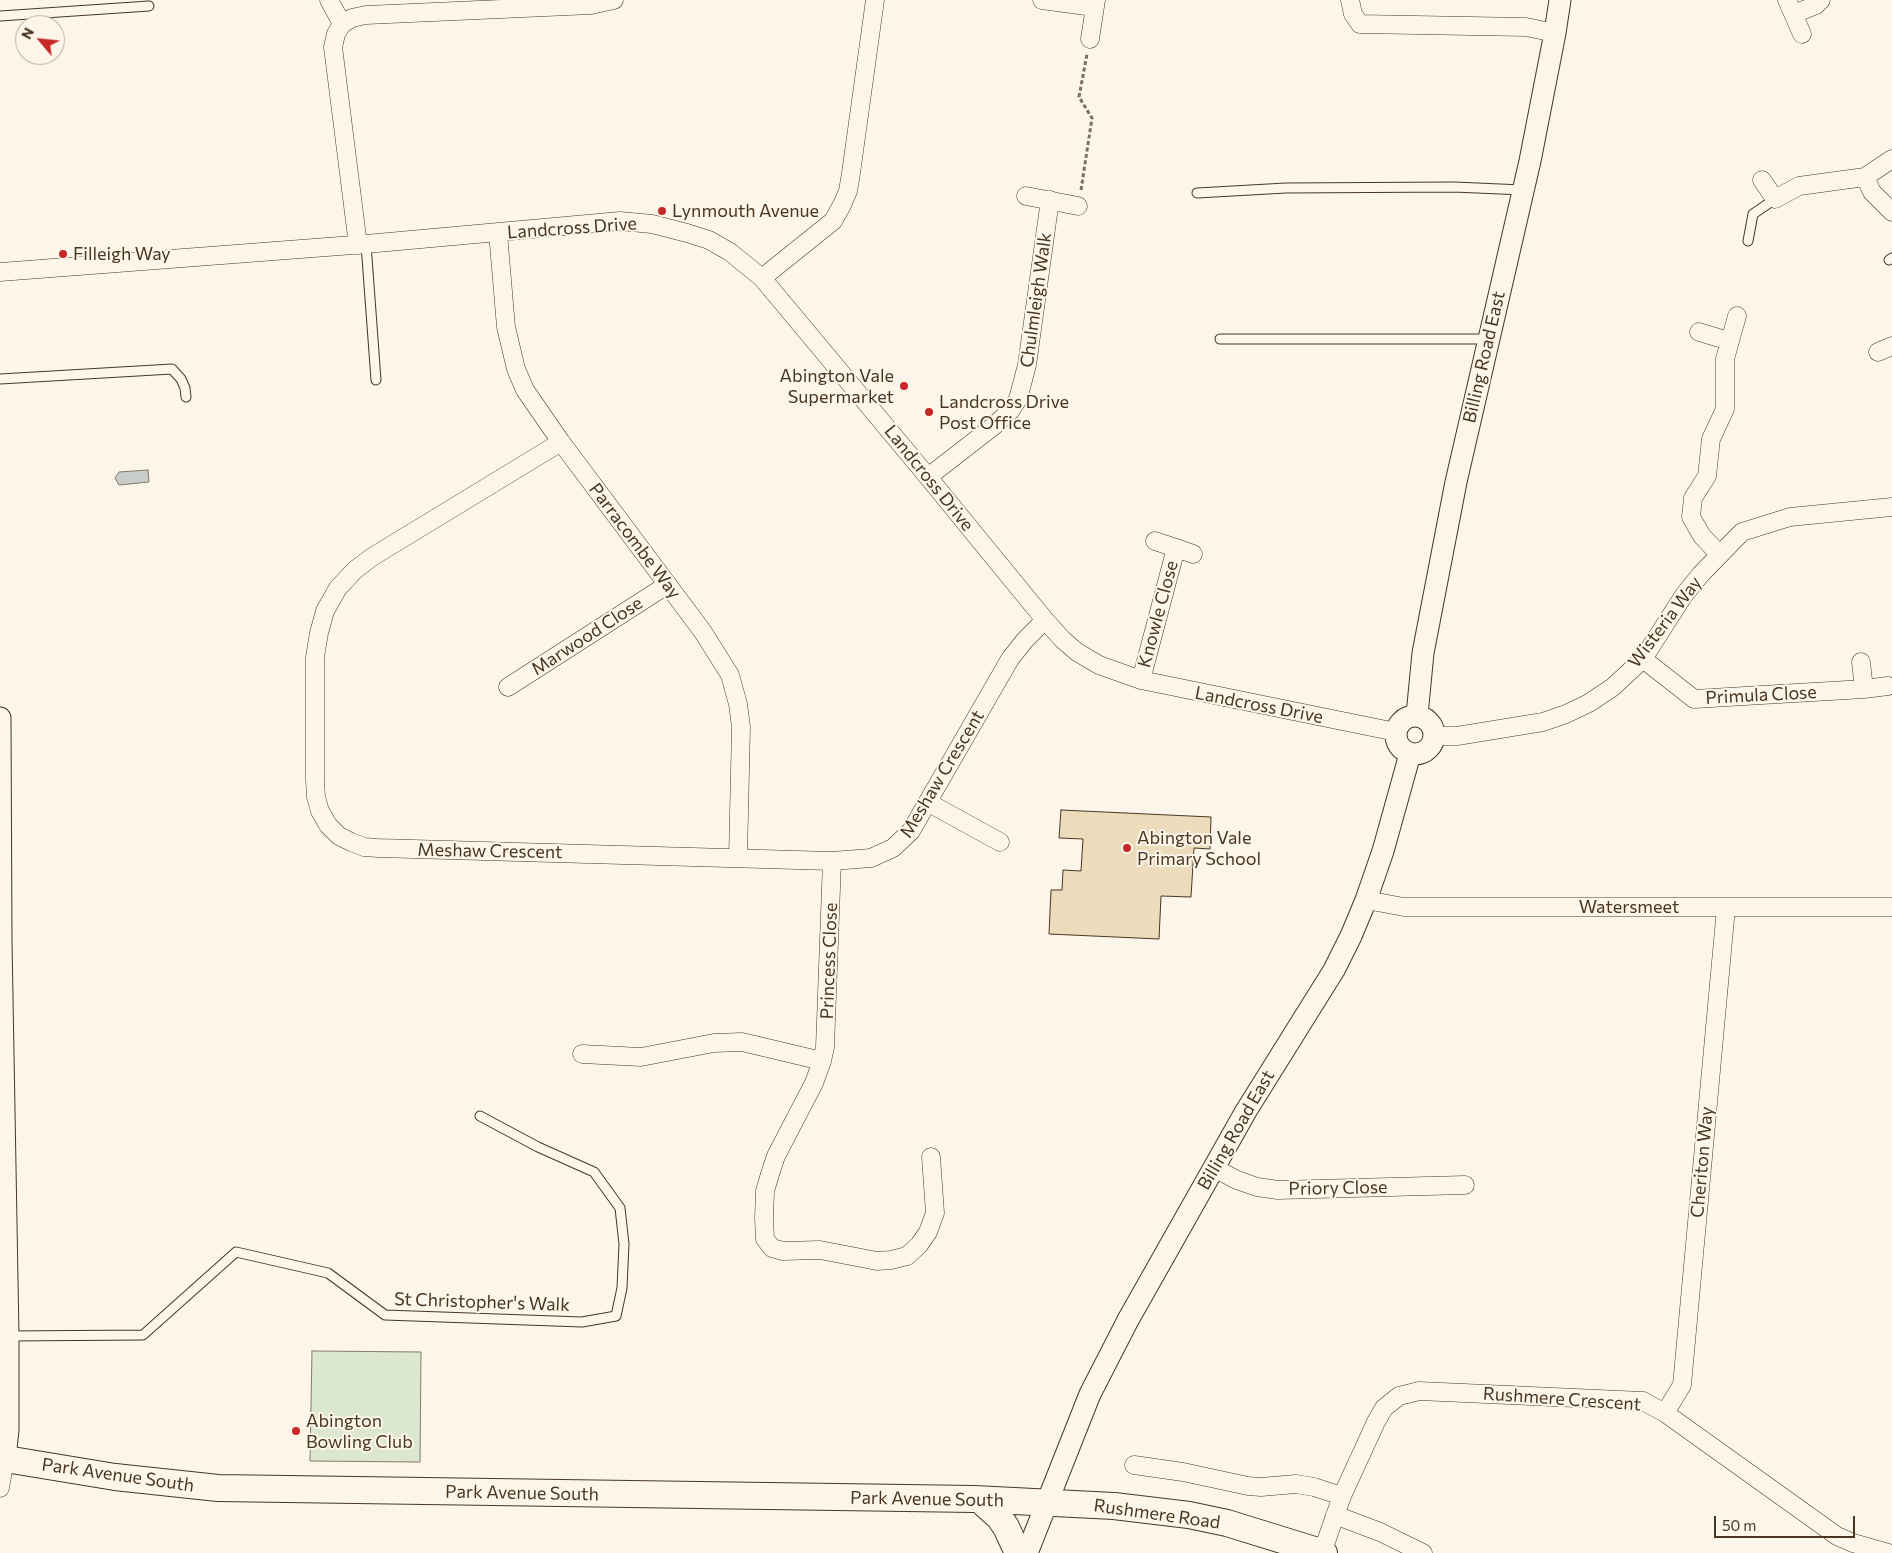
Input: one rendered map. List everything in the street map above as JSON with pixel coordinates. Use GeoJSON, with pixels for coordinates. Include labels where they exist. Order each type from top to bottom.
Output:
{"type":"FeatureCollection","features":[{"type":"Feature","properties":{"kind":"main road","name":"Park Avenue South"},"geometry":{"type":"LineString","coordinates":[[3,1458],[115,1477],[218,1488],[1047,1502]]}},
{"type":"Feature","properties":{"kind":"main road"},"geometry":{"type":"LineString","coordinates":[[980,1500],[1006,1527],[1018,1553]]}},
{"type":"Feature","properties":{"kind":"main road","name":"Rushmere Road"},"geometry":{"type":"LineString","coordinates":[[1047,1502],[1114,1506],[1189,1515],[1227,1522],[1323,1553]]}},
{"type":"Feature","properties":{"kind":"street"},"geometry":{"type":"LineString","coordinates":[[329,0],[342,24]]}},
{"type":"Feature","properties":{"kind":"street"},"geometry":{"type":"LineString","coordinates":[[362,245],[333,47],[336,34],[342,24],[352,18],[366,15],[557,3],[591,4],[614,0]]}},
{"type":"Feature","properties":{"kind":"street"},"geometry":{"type":"LineString","coordinates":[[762,278],[833,221],[848,191],[875,0]]}},
{"type":"Feature","properties":{"kind":"street"},"geometry":{"type":"LineString","coordinates":[[1042,0],[1095,4],[1090,39]]}},
{"type":"Feature","properties":{"kind":"street"},"geometry":{"type":"LineString","coordinates":[[1350,0],[1352,14],[1360,24],[1526,28],[1555,33]]}},
{"type":"Feature","properties":{"kind":"street","name":"Billing Road East"},"geometry":{"type":"LineString","coordinates":[[1417,715],[1423,653],[1439,569],[1488,339],[1523,190],[1560,0]]}},
{"type":"Feature","properties":{"kind":"street"},"geometry":{"type":"LineString","coordinates":[[1802,34],[1790,7],[1816,4],[1821,0]]}},
{"type":"Feature","properties":{"kind":"street"},"geometry":{"type":"LineString","coordinates":[[1762,180],[1775,199],[1799,186],[1865,177],[1892,159]]}},
{"type":"Feature","properties":{"kind":"street"},"geometry":{"type":"LineString","coordinates":[[1865,177],[1872,192],[1892,212]]}},
{"type":"Feature","properties":{"kind":"street"},"geometry":{"type":"LineString","coordinates":[[1026,196],[1078,206]]}},
{"type":"Feature","properties":{"kind":"street","name":"Chulmleigh Walk"},"geometry":{"type":"LineString","coordinates":[[928,477],[995,425],[1011,410],[1018,399],[1027,365],[1050,200]]}},
{"type":"Feature","properties":{"kind":"street","name":"Landcross Drive"},"geometry":{"type":"LineString","coordinates":[[0,272],[362,245],[620,221],[652,224],[709,240],[730,252],[762,278],[1045,620],[1077,652],[1099,665],[1141,680],[1396,732]]}},
{"type":"Feature","properties":{"kind":"street","name":"Parracombe Way"},"geometry":{"type":"LineString","coordinates":[[498,233],[506,327],[516,370],[525,390],[560,442],[712,644],[730,675],[735,689],[741,727],[738,857]]}},
{"type":"Feature","properties":{"kind":"street"},"geometry":{"type":"LineString","coordinates":[[1719,554],[1702,536],[1691,517],[1693,498],[1707,476],[1711,439],[1725,408],[1725,358],[1737,316]]}},
{"type":"Feature","properties":{"kind":"street"},"geometry":{"type":"LineString","coordinates":[[1699,332],[1729,341]]}},
{"type":"Feature","properties":{"kind":"street","name":"Meshaw Crescent"},"geometry":{"type":"LineString","coordinates":[[560,442],[372,557],[355,570],[338,588],[325,611],[318,634],[315,657],[314,780],[320,811],[328,825],[340,836],[364,847],[832,861],[871,858],[893,848],[911,831],[1010,659],[1025,640],[1045,620]]}},
{"type":"Feature","properties":{"kind":"street","name":"Wisteria Way"},"geometry":{"type":"LineString","coordinates":[[1435,736],[1457,736],[1543,722],[1589,703],[1613,687],[1643,659],[1684,595],[1719,554],[1742,532],[1790,517],[1892,507]]}},
{"type":"Feature","properties":{"kind":"street","name":"Knowle Close"},"geometry":{"type":"LineString","coordinates":[[1155,541],[1193,554]]}},
{"type":"Feature","properties":{"kind":"street","name":"Knowle Close"},"geometry":{"type":"LineString","coordinates":[[1141,680],[1176,548]]}},
{"type":"Feature","properties":{"kind":"street","name":"Marwood Close"},"geometry":{"type":"LineString","coordinates":[[508,686],[667,584]]}},
{"type":"Feature","properties":{"kind":"street","name":"Primula Close"},"geometry":{"type":"LineString","coordinates":[[1643,659],[1694,699],[1888,686]]}},
{"type":"Feature","properties":{"kind":"street"},"geometry":{"type":"LineString","coordinates":[[1861,662],[1864,689]]}},
{"type":"Feature","properties":{"kind":"street"},"geometry":{"type":"LineString","coordinates":[[1417,715],[1426,718],[1433,726],[1435,736],[1431,747],[1421,753],[1410,754],[1402,749],[1397,741],[1396,732],[1400,723],[1407,717],[1417,715]]}},
{"type":"Feature","properties":{"kind":"street"},"geometry":{"type":"LineString","coordinates":[[0,718],[1,941],[8,1336],[8,1430],[0,1488]]}},
{"type":"Feature","properties":{"kind":"street","name":"Billing Road East"},"geometry":{"type":"LineString","coordinates":[[1027,1553],[1090,1394],[1128,1320],[1246,1111],[1334,970],[1351,936],[1383,851],[1410,754]]}},
{"type":"Feature","properties":{"kind":"street"},"geometry":{"type":"LineString","coordinates":[[928,803],[1000,842]]}},
{"type":"Feature","properties":{"kind":"street","name":"Princess Close"},"geometry":{"type":"LineString","coordinates":[[832,861],[827,1033],[822,1062],[814,1082],[776,1156],[770,1174],[765,1191],[765,1239],[772,1248],[783,1252],[820,1250],[877,1261],[907,1256],[919,1245],[928,1232],[935,1213],[931,1157]]}},
{"type":"Feature","properties":{"kind":"street","name":"Watersmeet"},"geometry":{"type":"LineString","coordinates":[[1366,900],[1404,906],[1892,907]]}},
{"type":"Feature","properties":{"kind":"street","name":"Cheriton Way"},"geometry":{"type":"LineString","coordinates":[[1665,1413],[1682,1385],[1726,908]]}},
{"type":"Feature","properties":{"kind":"street"},"geometry":{"type":"LineString","coordinates":[[582,1054],[641,1057],[714,1043],[742,1042],[822,1062]]}},
{"type":"Feature","properties":{"kind":"street","name":"Priory Close"},"geometry":{"type":"LineString","coordinates":[[1214,1168],[1237,1180],[1257,1187],[1278,1190],[1465,1185]]}},
{"type":"Feature","properties":{"kind":"street","name":"Rushmere Crescent"},"geometry":{"type":"LineString","coordinates":[[1323,1553],[1342,1496],[1384,1408],[1400,1396],[1419,1391],[1643,1402],[1665,1413],[1836,1536],[1888,1553]]}},
{"type":"Feature","properties":{"kind":"street"},"geometry":{"type":"LineString","coordinates":[[1134,1465],[1183,1472],[1248,1486],[1261,1487],[1296,1484],[1314,1487],[1342,1496]]}},
{"type":"Feature","properties":{"kind":"street"},"geometry":{"type":"LineString","coordinates":[[1335,1515],[1380,1532],[1423,1553]]}},
{"type":"Feature","properties":{"kind":"lane"},"geometry":{"type":"LineString","coordinates":[[0,16],[149,6]]}},
{"type":"Feature","properties":{"kind":"lane"},"geometry":{"type":"LineString","coordinates":[[1197,193],[1286,188],[1454,187],[1523,190]]}},
{"type":"Feature","properties":{"kind":"lane"},"geometry":{"type":"LineString","coordinates":[[1748,241],[1752,214],[1775,199]]}},
{"type":"Feature","properties":{"kind":"lane"},"geometry":{"type":"LineString","coordinates":[[362,245],[376,380]]}},
{"type":"Feature","properties":{"kind":"lane"},"geometry":{"type":"LineString","coordinates":[[1220,338],[1488,339]]}},
{"type":"Feature","properties":{"kind":"lane"},"geometry":{"type":"LineString","coordinates":[[0,379],[172,369],[181,379],[186,396]]}},
{"type":"Feature","properties":{"kind":"lane","name":"St Christopher's Walk"},"geometry":{"type":"LineString","coordinates":[[8,1336],[143,1336],[236,1252],[328,1273],[385,1315],[582,1322],[616,1316],[622,1288],[623,1253],[620,1208],[594,1172],[538,1147],[480,1116]]}},
{"type":"Feature","properties":{"kind":"path"},"geometry":{"type":"LineString","coordinates":[[1078,206],[1092,118],[1079,97],[1090,39]]}},
{"type":"Feature","properties":{"kind":"green space"},"geometry":{"type":"Polygon","coordinates":[[[312,1351],[421,1352],[420,1462],[310,1461],[312,1351]]]}},
{"type":"Feature","properties":{"kind":"shaded area"},"geometry":{"type":"Polygon","coordinates":[[[148,470],[149,482],[119,485],[115,478],[119,472],[148,470]]]}},
{"type":"Feature","properties":{"kind":"building"},"geometry":{"type":"Polygon","coordinates":[[[1061,810],[1211,817],[1210,849],[1194,848],[1191,897],[1161,896],[1159,939],[1049,934],[1051,890],[1062,890],[1063,870],[1081,871],[1083,839],[1059,838],[1061,810]]]}},
{"type":"Feature","properties":{"kind":"place","name":"Lynmouth Avenue"},"geometry":{"type":"Point","coordinates":[662,211]}},
{"type":"Feature","properties":{"kind":"place","name":"Filleigh Way"},"geometry":{"type":"Point","coordinates":[63,254]}},
{"type":"Feature","properties":{"kind":"place","name":"Abington Vale Supermarket"},"geometry":{"type":"Point","coordinates":[904,386]}},
{"type":"Feature","properties":{"kind":"place","name":"Landcross Drive Post Office"},"geometry":{"type":"Point","coordinates":[929,412]}},
{"type":"Feature","properties":{"kind":"place","name":"Abington Vale Primary School"},"geometry":{"type":"Point","coordinates":[1127,848]}},
{"type":"Feature","properties":{"kind":"place","name":"Abington Bowling Club"},"geometry":{"type":"Point","coordinates":[296,1431]}}]}
